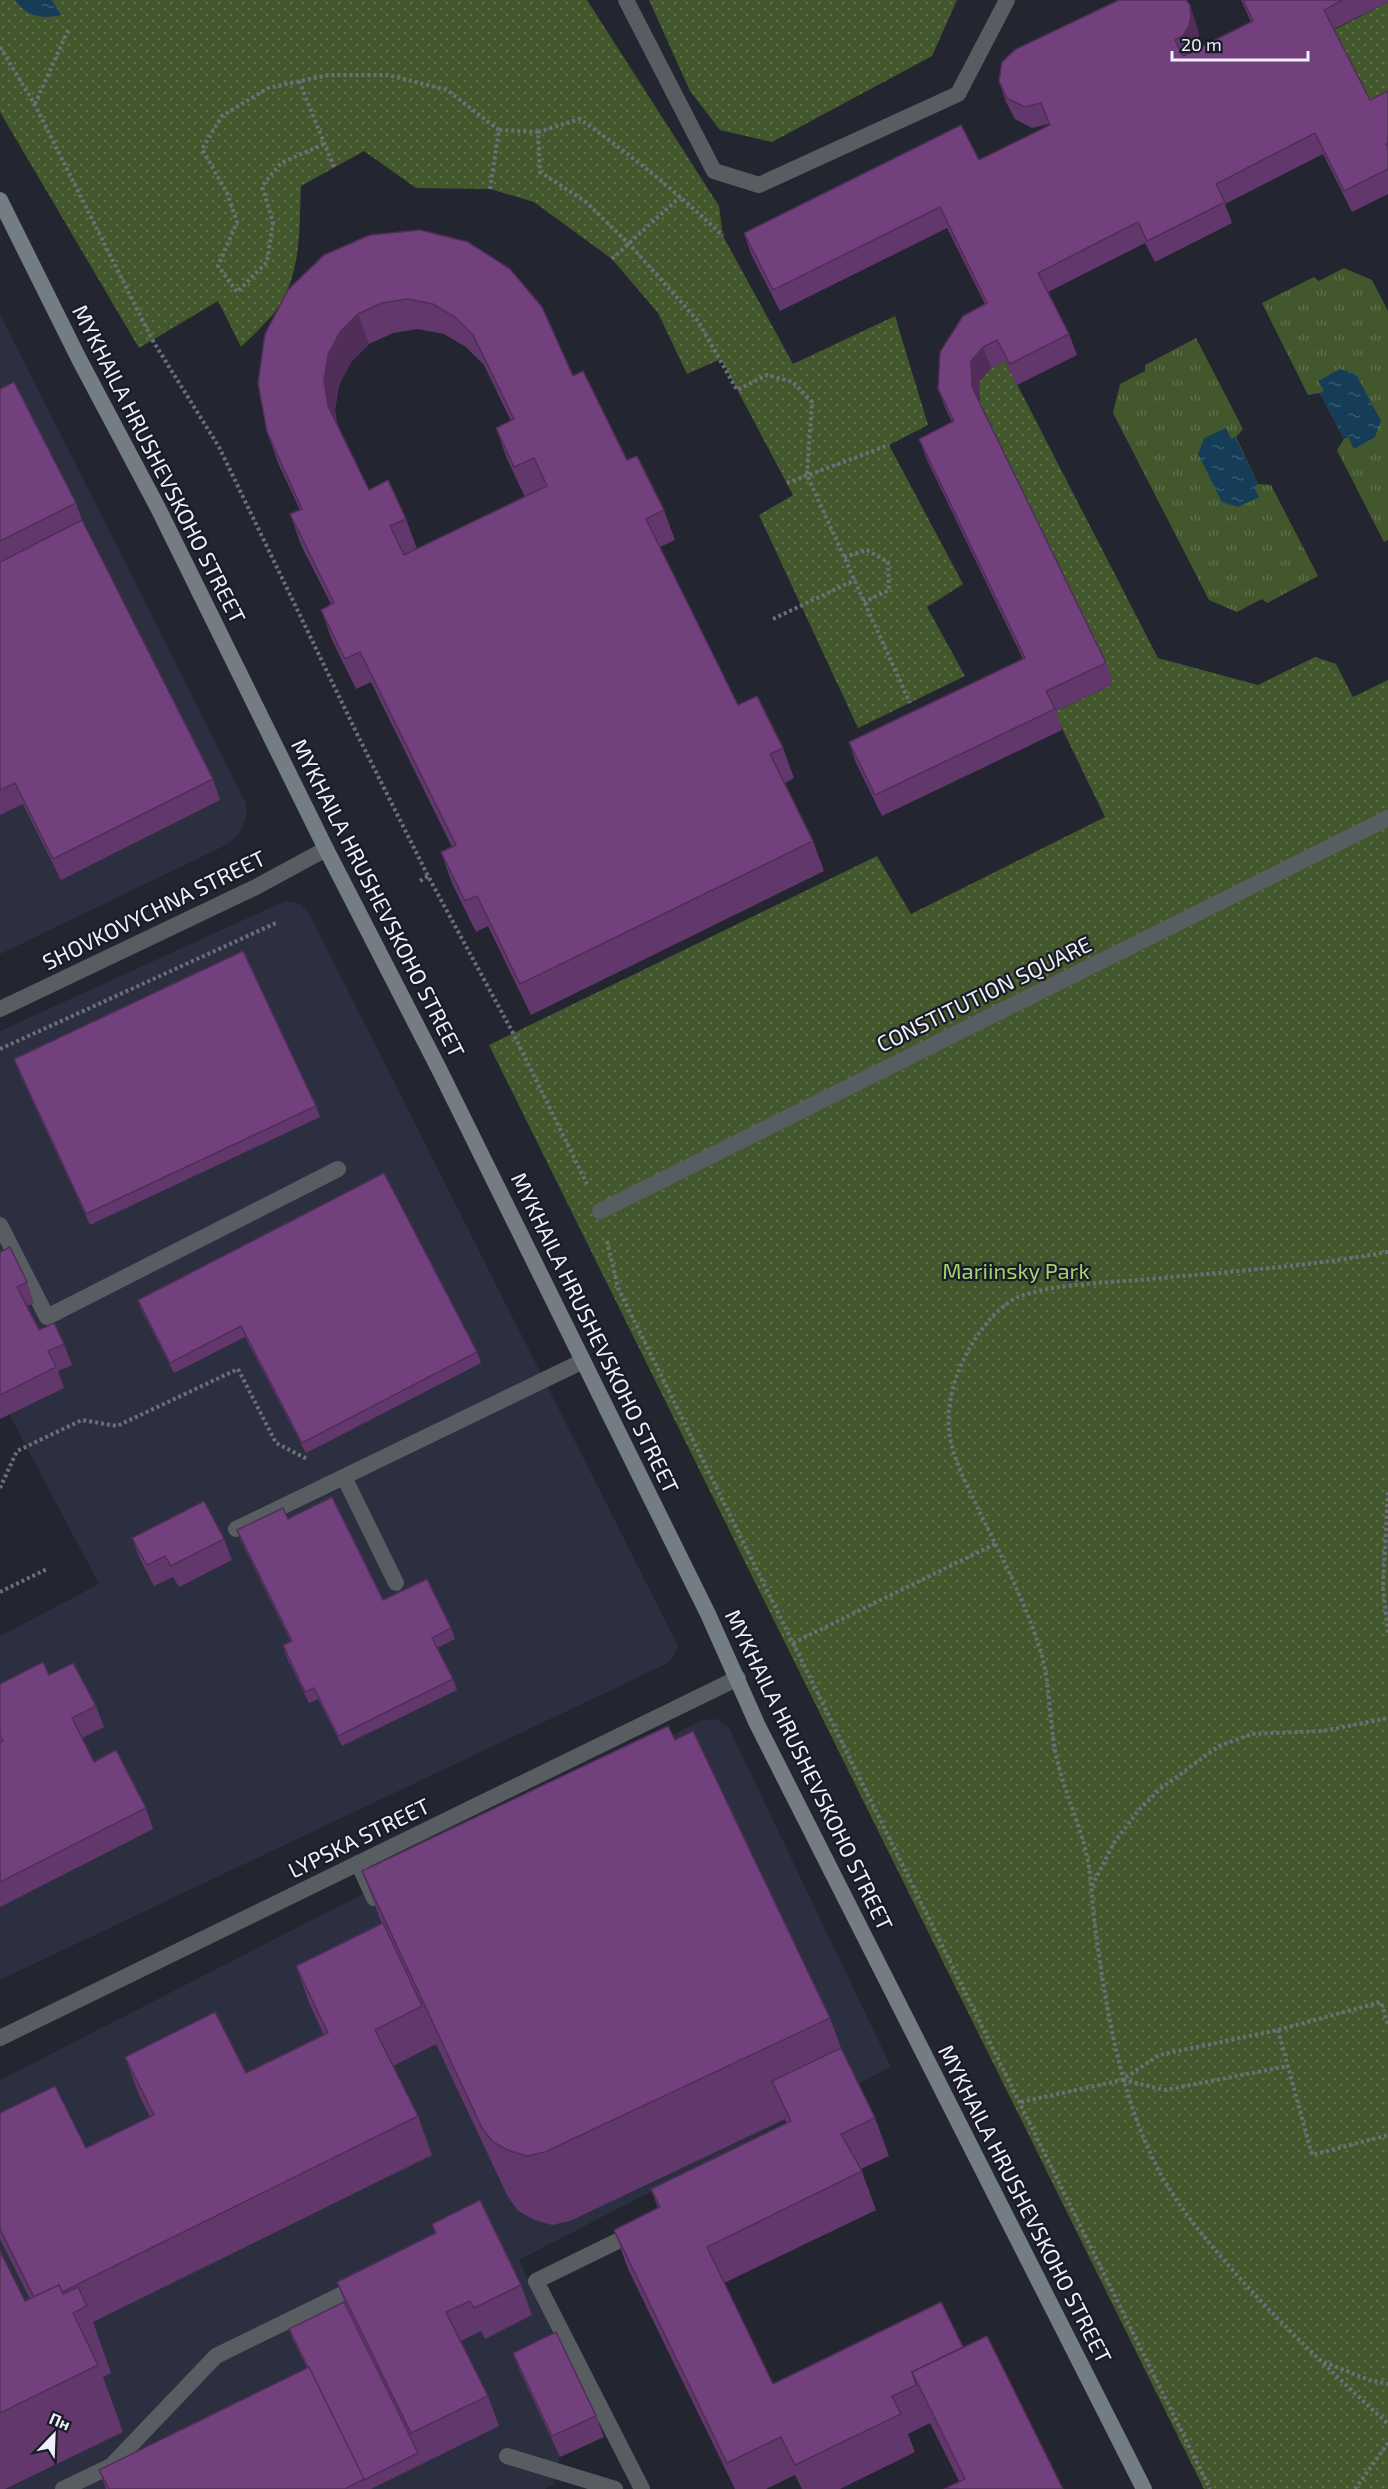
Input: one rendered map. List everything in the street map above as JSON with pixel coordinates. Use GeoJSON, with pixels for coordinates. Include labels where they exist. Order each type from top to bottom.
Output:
{"type":"FeatureCollection","features":[{"type":"Feature","properties":{"kind":"main road","name":"MYKHAILA HRUSHEVSKOHO STREET"},"geometry":{"type":"LineString","coordinates":[[0,200],[79,359],[158,508],[326,849],[439,1069],[738,1678],[757,1724],[1144,2489]]}},
{"type":"Feature","properties":{"kind":"street"},"geometry":{"type":"LineString","coordinates":[[626,0],[714,171],[759,185],[958,94],[1007,0]]}},
{"type":"Feature","properties":{"kind":"street","name":"CONSTITUTION SQUARE"},"geometry":{"type":"LineString","coordinates":[[600,1211],[1388,818]]}},
{"type":"Feature","properties":{"kind":"street","name":"SHOVKOVYCHNA STREET"},"geometry":{"type":"LineString","coordinates":[[0,1009],[256,887],[326,849]]}},
{"type":"Feature","properties":{"kind":"street"},"geometry":{"type":"LineString","coordinates":[[0,1225],[47,1317],[338,1169]]}},
{"type":"Feature","properties":{"kind":"street"},"geometry":{"type":"LineString","coordinates":[[236,1529],[583,1360]]}},
{"type":"Feature","properties":{"kind":"street"},"geometry":{"type":"LineString","coordinates":[[344,1477],[396,1583]]}},
{"type":"Feature","properties":{"kind":"street","name":"LYPSKA STREET"},"geometry":{"type":"LineString","coordinates":[[0,2038],[738,1678]]}},
{"type":"Feature","properties":{"kind":"street"},"geometry":{"type":"LineString","coordinates":[[358,1863],[383,1917]]}},
{"type":"Feature","properties":{"kind":"street"},"geometry":{"type":"LineString","coordinates":[[642,2489],[536,2281],[654,2224]]}},
{"type":"Feature","properties":{"kind":"street"},"geometry":{"type":"LineString","coordinates":[[63,2489],[111,2466],[216,2356],[374,2278]]}},
{"type":"Feature","properties":{"kind":"street"},"geometry":{"type":"LineString","coordinates":[[507,2457],[615,2489]]}},
{"type":"Feature","properties":{"kind":"path"},"geometry":{"type":"LineString","coordinates":[[35,105],[69,28]]}},
{"type":"Feature","properties":{"kind":"path"},"geometry":{"type":"LineString","coordinates":[[0,46],[35,105],[153,341],[219,447],[358,738],[428,876],[513,1033],[600,1211],[618,1288],[1210,2489]]}},
{"type":"Feature","properties":{"kind":"path"},"geometry":{"type":"LineString","coordinates":[[324,144],[281,163],[262,186],[273,222],[267,262],[237,292],[218,266],[237,222],[226,193],[202,149],[222,116],[268,88],[328,75],[388,75],[447,90],[499,130],[538,132],[579,119],[627,152],[681,196],[723,236]]}},
{"type":"Feature","properties":{"kind":"path"},"geometry":{"type":"LineString","coordinates":[[299,81],[334,167]]}},
{"type":"Feature","properties":{"kind":"path"},"geometry":{"type":"LineString","coordinates":[[490,189],[499,130]]}},
{"type":"Feature","properties":{"kind":"path"},"geometry":{"type":"LineString","coordinates":[[538,132],[540,172],[586,202],[630,245],[698,321],[737,390],[767,375],[793,382],[812,402],[807,475],[910,703]]}},
{"type":"Feature","properties":{"kind":"path"},"geometry":{"type":"LineString","coordinates":[[612,259],[681,196]]}},
{"type":"Feature","properties":{"kind":"path"},"geometry":{"type":"LineString","coordinates":[[787,483],[889,445]]}},
{"type":"Feature","properties":{"kind":"path"},"geometry":{"type":"LineString","coordinates":[[844,558],[867,550],[888,562],[889,590],[864,602]]}},
{"type":"Feature","properties":{"kind":"path"},"geometry":{"type":"LineString","coordinates":[[773,619],[855,580]]}},
{"type":"Feature","properties":{"kind":"path"},"geometry":{"type":"LineString","coordinates":[[420,881],[428,876]]}},
{"type":"Feature","properties":{"kind":"path"},"geometry":{"type":"LineString","coordinates":[[0,1049],[276,923]]}},
{"type":"Feature","properties":{"kind":"path"},"geometry":{"type":"LineString","coordinates":[[1388,1252],[1257,1269],[1074,1286],[1030,1294],[1007,1303],[981,1331],[969,1351],[950,1395],[949,1415],[949,1434],[956,1460],[1023,1602],[1040,1650],[1048,1681],[1054,1746],[1060,1778],[1080,1827],[1092,1887],[1106,2007],[1122,2080],[1153,2160],[1175,2199],[1249,2288],[1319,2360],[1388,2424]]}},
{"type":"Feature","properties":{"kind":"path"},"geometry":{"type":"LineString","coordinates":[[0,1488],[17,1451],[82,1420],[117,1426],[238,1369],[276,1443],[344,1477]]}},
{"type":"Feature","properties":{"kind":"path"},"geometry":{"type":"LineString","coordinates":[[1388,1492],[1383,1588],[1388,1633]]}},
{"type":"Feature","properties":{"kind":"path"},"geometry":{"type":"LineString","coordinates":[[793,1643],[995,1544]]}},
{"type":"Feature","properties":{"kind":"path"},"geometry":{"type":"LineString","coordinates":[[0,1592],[47,1569]]}},
{"type":"Feature","properties":{"kind":"path"},"geometry":{"type":"LineString","coordinates":[[1092,1887],[1115,1841],[1139,1810],[1160,1789],[1219,1746],[1252,1734],[1323,1731],[1388,1718]]}},
{"type":"Feature","properties":{"kind":"path"},"geometry":{"type":"LineString","coordinates":[[1021,2102],[1122,2080],[1159,2055],[1278,2030],[1381,2002],[1388,2025]]}},
{"type":"Feature","properties":{"kind":"path"},"geometry":{"type":"LineString","coordinates":[[1278,2030],[1312,2155],[1388,2135]]}},
{"type":"Feature","properties":{"kind":"path"},"geometry":{"type":"LineString","coordinates":[[1122,2080],[1164,2090],[1288,2066]]}},
{"type":"Feature","properties":{"kind":"path"},"geometry":{"type":"LineString","coordinates":[[1319,2360],[1369,2380],[1388,2384]]}},
{"type":"Feature","properties":{"kind":"path"},"geometry":{"type":"LineString","coordinates":[[1355,2489],[1388,2443]]}},
{"type":"Feature","properties":{"kind":"shaded area"},"geometry":{"type":"Polygon","coordinates":[[[0,314],[246,803],[246,816],[242,829],[224,846],[0,954],[0,314]]]}},
{"type":"Feature","properties":{"kind":"shaded area"},"geometry":{"type":"Polygon","coordinates":[[[285,901],[300,904],[309,913],[678,1646],[674,1656],[666,1664],[0,1980],[0,1636],[99,1584],[0,1397],[0,1031],[285,901]]]}},
{"type":"Feature","properties":{"kind":"shaded area"},"geometry":{"type":"Polygon","coordinates":[[[716,1719],[729,1728],[891,2067],[519,2260],[564,2353],[521,2374],[560,2457],[553,2485],[545,2489],[0,2489],[0,2080],[702,1720],[716,1719]]]}},
{"type":"Feature","properties":{"kind":"green space"},"geometry":{"type":"Polygon","coordinates":[[[0,0],[587,0],[719,206],[723,236],[793,364],[895,316],[928,425],[889,445],[963,584],[927,607],[965,676],[858,728],[759,515],[793,495],[721,359],[687,374],[658,313],[612,259],[534,202],[490,189],[416,188],[364,151],[301,186],[298,250],[291,280],[277,309],[241,347],[218,301],[139,348],[0,112],[0,0]]]}},
{"type":"Feature","properties":{"kind":"green space"},"geometry":{"type":"Polygon","coordinates":[[[649,0],[957,0],[932,56],[772,142],[720,130],[690,91],[649,0]]]}},
{"type":"Feature","properties":{"kind":"green space"},"geometry":{"type":"Polygon","coordinates":[[[1388,2],[1388,116],[1377,121],[1332,31],[1388,2]]]}},
{"type":"Feature","properties":{"kind":"green space"},"geometry":{"type":"Polygon","coordinates":[[[1344,268],[1372,280],[1388,311],[1388,540],[1384,542],[1337,450],[1344,439],[1320,393],[1308,395],[1262,303],[1314,277],[1319,281],[1344,268]]]}},
{"type":"Feature","properties":{"kind":"green space"},"geometry":{"type":"Polygon","coordinates":[[[1196,338],[1243,429],[1236,437],[1258,484],[1271,485],[1318,576],[1267,603],[1262,599],[1237,612],[1209,600],[1113,413],[1120,384],[1145,371],[1145,365],[1196,338]]]}},
{"type":"Feature","properties":{"kind":"green space","name":"Mariinsky Park"},"geometry":{"type":"Polygon","coordinates":[[[1005,361],[1158,658],[1258,685],[1315,657],[1336,664],[1353,697],[1388,680],[1388,2489],[1204,2489],[489,1045],[877,856],[911,914],[1105,817],[1054,712],[1113,684],[980,408],[979,382],[991,368],[1005,361]]]}},
{"type":"Feature","properties":{"kind":"water"},"geometry":{"type":"Polygon","coordinates":[[[15,0],[52,0],[61,15],[47,17],[35,15],[24,10],[15,0]]]}},
{"type":"Feature","properties":{"kind":"water"},"geometry":{"type":"Polygon","coordinates":[[[1340,369],[1356,374],[1381,421],[1375,437],[1354,449],[1348,437],[1344,439],[1320,393],[1324,390],[1318,381],[1340,369]]]}},
{"type":"Feature","properties":{"kind":"water"},"geometry":{"type":"Polygon","coordinates":[[[1226,428],[1231,439],[1235,437],[1258,484],[1254,487],[1259,497],[1238,507],[1222,502],[1198,454],[1204,438],[1226,428]]]}},
{"type":"Feature","properties":{"kind":"building"},"geometry":{"type":"Polygon","coordinates":[[[1119,0],[1186,0],[1190,5],[1189,26],[1183,36],[1175,40],[1183,56],[1253,21],[1243,0],[1343,0],[1324,10],[1370,100],[1388,91],[1388,143],[1386,144],[1388,169],[1344,191],[1315,133],[1216,184],[1225,202],[1147,241],[1138,222],[1038,273],[1069,334],[1010,364],[997,340],[983,347],[971,361],[972,387],[1106,663],[1046,691],[1055,709],[875,795],[849,742],[1025,658],[919,439],[954,421],[938,389],[940,352],[963,316],[987,303],[940,207],[773,290],[744,233],[961,125],[979,160],[1050,125],[1041,103],[1025,107],[1007,98],[999,81],[1002,62],[1016,49],[1119,0]]]}},
{"type":"Feature","properties":{"kind":"building"},"geometry":{"type":"Polygon","coordinates":[[[420,230],[468,242],[510,269],[542,307],[573,376],[583,371],[627,460],[637,456],[664,510],[646,519],[738,705],[757,696],[783,748],[770,754],[813,841],[520,984],[477,896],[465,901],[441,852],[456,845],[360,652],[345,659],[321,610],[334,603],[290,514],[302,509],[267,432],[258,383],[265,334],[288,290],[324,255],[370,235],[420,230]],[[407,299],[382,303],[358,314],[340,332],[328,355],[324,380],[328,406],[369,490],[388,480],[406,519],[390,526],[404,555],[547,486],[534,458],[514,467],[496,428],[514,419],[473,335],[455,317],[433,304],[407,299]]]}},
{"type":"Feature","properties":{"kind":"building"},"geometry":{"type":"Polygon","coordinates":[[[14,382],[76,503],[0,541],[0,389],[14,382]]]}},
{"type":"Feature","properties":{"kind":"building"},"geometry":{"type":"Polygon","coordinates":[[[82,520],[213,779],[53,859],[15,783],[0,790],[0,562],[82,520]]]}},
{"type":"Feature","properties":{"kind":"building"},"geometry":{"type":"Polygon","coordinates":[[[243,951],[316,1106],[86,1214],[14,1059],[243,951]]]}},
{"type":"Feature","properties":{"kind":"building"},"geometry":{"type":"Polygon","coordinates":[[[384,1173],[477,1352],[302,1443],[241,1326],[170,1363],[138,1300],[384,1173]]]}},
{"type":"Feature","properties":{"kind":"building"},"geometry":{"type":"Polygon","coordinates":[[[10,1247],[27,1282],[17,1287],[39,1330],[54,1323],[64,1344],[48,1351],[56,1367],[0,1395],[0,1252],[10,1247]]]}},
{"type":"Feature","properties":{"kind":"building"},"geometry":{"type":"Polygon","coordinates":[[[332,1497],[383,1600],[427,1579],[451,1628],[432,1638],[453,1679],[338,1736],[314,1688],[305,1692],[283,1645],[292,1641],[237,1530],[283,1508],[288,1519],[332,1497]]]}},
{"type":"Feature","properties":{"kind":"building"},"geometry":{"type":"Polygon","coordinates":[[[204,1501],[224,1539],[171,1566],[165,1556],[147,1565],[132,1538],[204,1501]]]}},
{"type":"Feature","properties":{"kind":"building"},"geometry":{"type":"Polygon","coordinates":[[[43,1662],[49,1675],[73,1663],[96,1706],[72,1718],[94,1762],[116,1750],[146,1808],[0,1882],[0,1742],[3,1741],[0,1735],[0,1684],[43,1662]]]}},
{"type":"Feature","properties":{"kind":"building"},"geometry":{"type":"Polygon","coordinates":[[[668,1726],[675,1740],[693,1731],[830,2018],[545,2152],[527,2156],[510,2151],[493,2142],[482,2128],[362,1871],[668,1726]]]}},
{"type":"Feature","properties":{"kind":"building"},"geometry":{"type":"Polygon","coordinates":[[[383,1923],[422,2006],[375,2030],[418,2116],[62,2292],[59,2285],[34,2297],[0,2229],[0,2113],[55,2086],[86,2148],[154,2115],[125,2057],[215,2012],[246,2073],[328,2033],[296,1966],[383,1923]]]}},
{"type":"Feature","properties":{"kind":"building"},"geometry":{"type":"Polygon","coordinates":[[[841,2048],[875,2118],[841,2134],[862,2171],[707,2247],[773,2384],[941,2302],[963,2347],[912,2372],[916,2385],[892,2396],[901,2414],[795,2465],[781,2437],[727,2463],[614,2230],[660,2207],[651,2189],[791,2121],[772,2081],[841,2048]]]}},
{"type":"Feature","properties":{"kind":"building"},"geometry":{"type":"Polygon","coordinates":[[[480,2200],[521,2285],[474,2308],[470,2301],[446,2312],[488,2396],[411,2433],[337,2282],[436,2233],[432,2224],[480,2200]]]}},
{"type":"Feature","properties":{"kind":"building"},"geometry":{"type":"Polygon","coordinates":[[[0,2251],[25,2301],[59,2285],[63,2294],[78,2287],[87,2306],[73,2313],[98,2365],[0,2413],[0,2251]]]}},
{"type":"Feature","properties":{"kind":"building"},"geometry":{"type":"Polygon","coordinates":[[[344,2302],[418,2453],[364,2480],[289,2329],[344,2302]]]}},
{"type":"Feature","properties":{"kind":"building"},"geometry":{"type":"Polygon","coordinates":[[[556,2332],[596,2416],[552,2436],[513,2353],[556,2332]]]}},
{"type":"Feature","properties":{"kind":"building"},"geometry":{"type":"Polygon","coordinates":[[[987,2336],[1063,2489],[944,2489],[965,2479],[912,2372],[987,2336]]]}},
{"type":"Feature","properties":{"kind":"building"},"geometry":{"type":"Polygon","coordinates":[[[309,2367],[364,2479],[345,2489],[109,2489],[99,2470],[309,2367]]]}}]}
